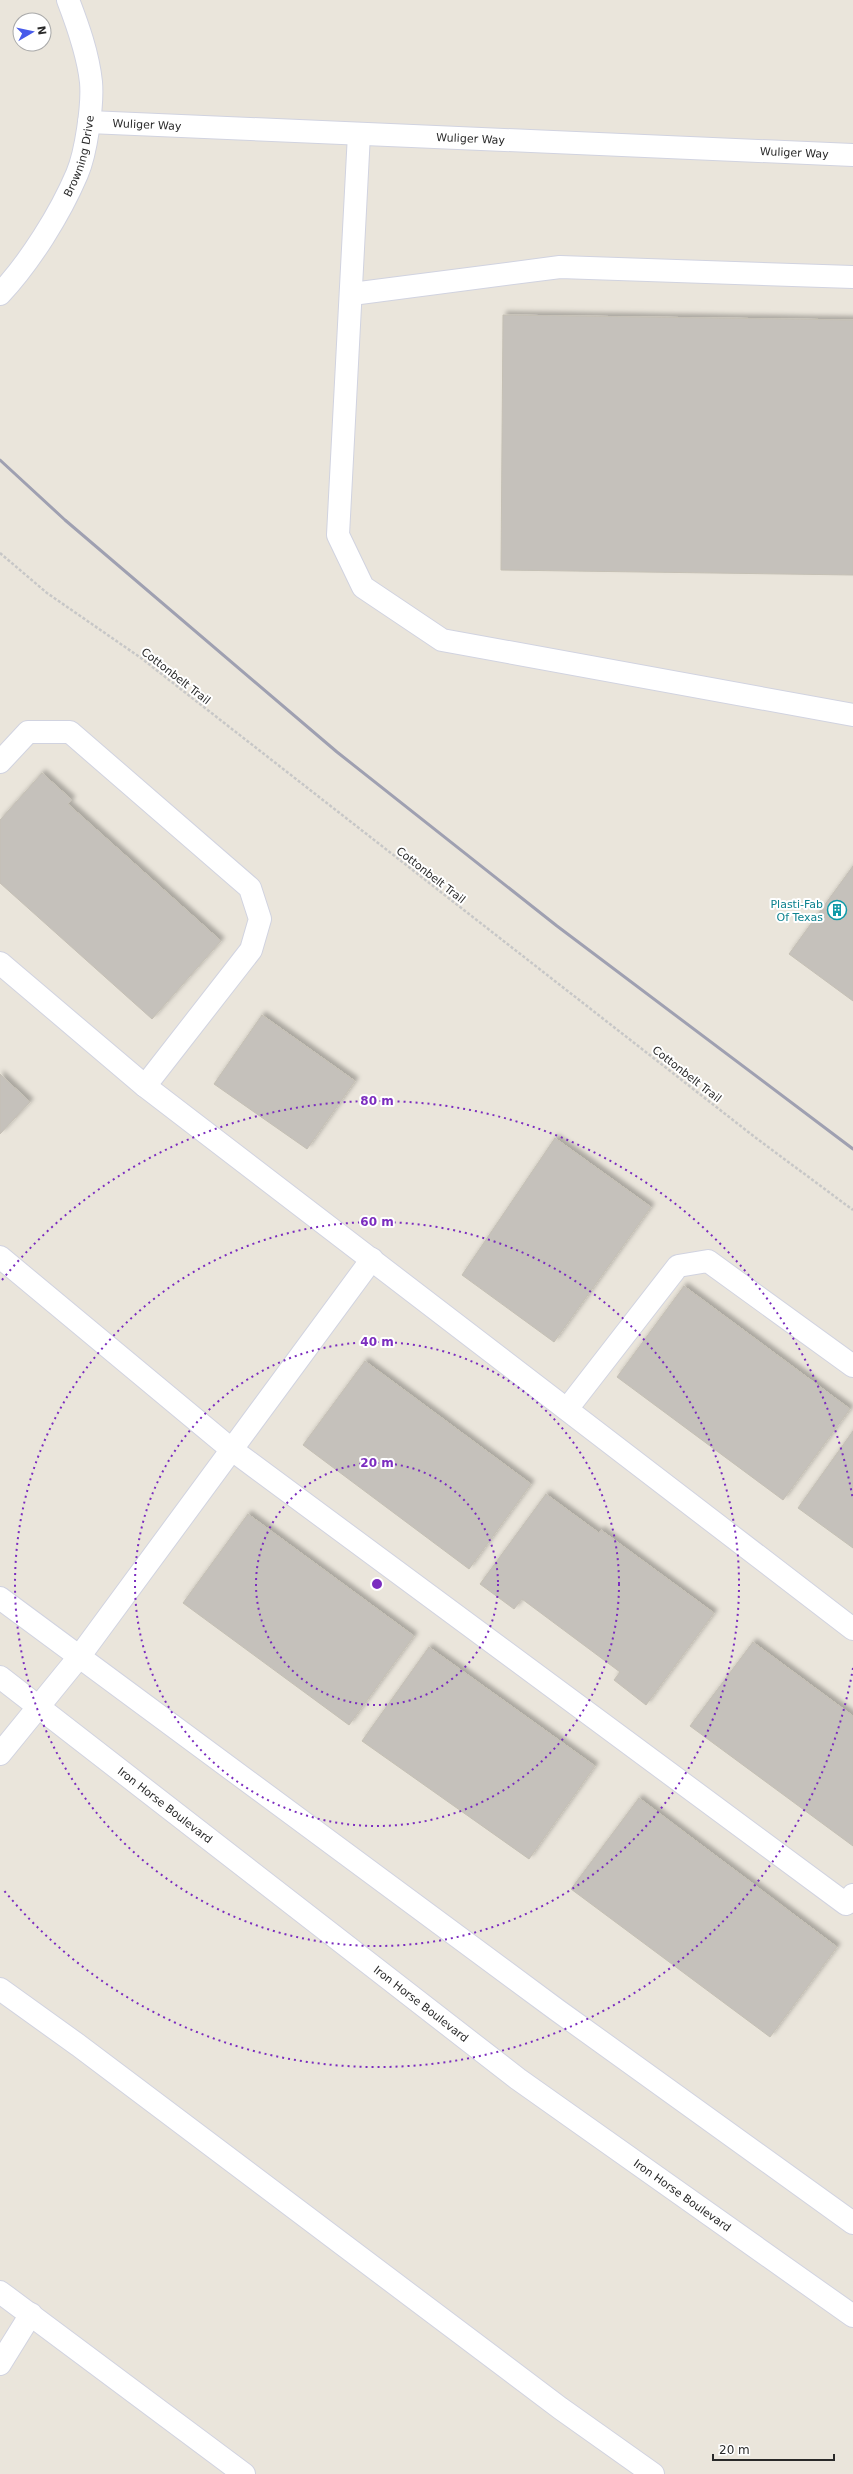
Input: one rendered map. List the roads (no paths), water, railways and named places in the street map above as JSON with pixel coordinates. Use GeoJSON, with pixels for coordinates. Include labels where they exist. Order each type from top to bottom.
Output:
{"type":"FeatureCollection","features":[{"type":"Feature","properties":{"kind":"street","name":"Browning Drive"},"geometry":{"type":"LineString","coordinates":[[0,294],[47,230],[78,173],[89,122],[91,82],[78,26],[68,0]]}},
{"type":"Feature","properties":{"kind":"street","name":"Wuliger Way"},"geometry":{"type":"LineString","coordinates":[[89,122],[853,155]]}},
{"type":"Feature","properties":{"kind":"street"},"geometry":{"type":"LineString","coordinates":[[360,134],[338,535],[363,587],[442,640],[853,715]]}},
{"type":"Feature","properties":{"kind":"street"},"geometry":{"type":"LineString","coordinates":[[352,294],[560,267],[853,277]]}},
{"type":"Feature","properties":{"kind":"street"},"geometry":{"type":"LineString","coordinates":[[0,762],[28,732],[70,732],[250,888],[260,919],[251,950],[145,1086]]}},
{"type":"Feature","properties":{"kind":"street"},"geometry":{"type":"LineString","coordinates":[[0,963],[145,1086],[853,1629]]}},
{"type":"Feature","properties":{"kind":"street"},"geometry":{"type":"LineString","coordinates":[[0,1257],[231,1449],[846,1904],[853,1895]]}},
{"type":"Feature","properties":{"kind":"street"},"geometry":{"type":"LineString","coordinates":[[0,1754],[37,1706],[79,1657],[372,1259]]}},
{"type":"Feature","properties":{"kind":"street"},"geometry":{"type":"LineString","coordinates":[[567,1409],[678,1266],[708,1261],[853,1366]]}},
{"type":"Feature","properties":{"kind":"street"},"geometry":{"type":"LineString","coordinates":[[0,1598],[557,2010],[853,2223]]}},
{"type":"Feature","properties":{"kind":"street","name":"Iron Horse Boulevard"},"geometry":{"type":"LineString","coordinates":[[0,1677],[518,2079],[853,2316]]}},
{"type":"Feature","properties":{"kind":"street"},"geometry":{"type":"LineString","coordinates":[[0,1989],[78,2045],[560,2408],[653,2474]]}},
{"type":"Feature","properties":{"kind":"street"},"geometry":{"type":"LineString","coordinates":[[0,2292],[244,2474]]}},
{"type":"Feature","properties":{"kind":"street"},"geometry":{"type":"LineString","coordinates":[[0,2364],[31,2314]]}},
{"type":"Feature","properties":{"kind":"railway"},"geometry":{"type":"LineString","coordinates":[[0,460],[65,520],[337,752],[557,926],[853,1149]]}},
{"type":"Feature","properties":{"kind":"place","name":"Plasti-Fab Of Texas"},"geometry":{"type":"Point","coordinates":[837,910]}}]}
